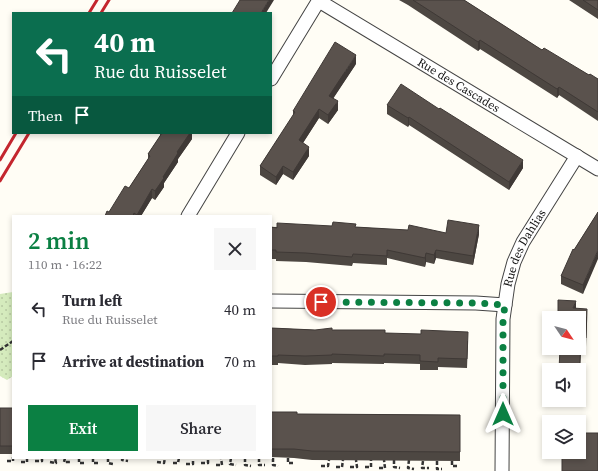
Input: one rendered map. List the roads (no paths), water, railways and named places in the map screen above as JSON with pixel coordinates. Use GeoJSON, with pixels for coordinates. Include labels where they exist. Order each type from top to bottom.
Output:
{"type":"FeatureCollection","features":[{"type":"Feature","properties":{"kind":"street"},"geometry":{"type":"LineString","coordinates":[[272,77],[319,0]]}},
{"type":"Feature","properties":{"kind":"street","name":"Rue des Cascades"},"geometry":{"type":"LineString","coordinates":[[319,0],[598,169]]}},
{"type":"Feature","properties":{"kind":"street"},"geometry":{"type":"LineString","coordinates":[[189,215],[237,134]]}},
{"type":"Feature","properties":{"kind":"street","name":"Rue des Dahlias"},"geometry":{"type":"LineString","coordinates":[[502,471],[503,319],[510,274],[521,247],[577,156]]}},
{"type":"Feature","properties":{"kind":"street"},"geometry":{"type":"LineString","coordinates":[[272,301],[476,303],[505,305]]}},
{"type":"Feature","properties":{"kind":"railway"},"geometry":{"type":"LineString","coordinates":[[90,12],[97,0]]}},
{"type":"Feature","properties":{"kind":"railway"},"geometry":{"type":"LineString","coordinates":[[102,12],[109,0]]}},
{"type":"Feature","properties":{"kind":"railway"},"geometry":{"type":"LineString","coordinates":[[0,160],[15,134]]}},
{"type":"Feature","properties":{"kind":"railway"},"geometry":{"type":"LineString","coordinates":[[0,181],[28,134]]}}]}
